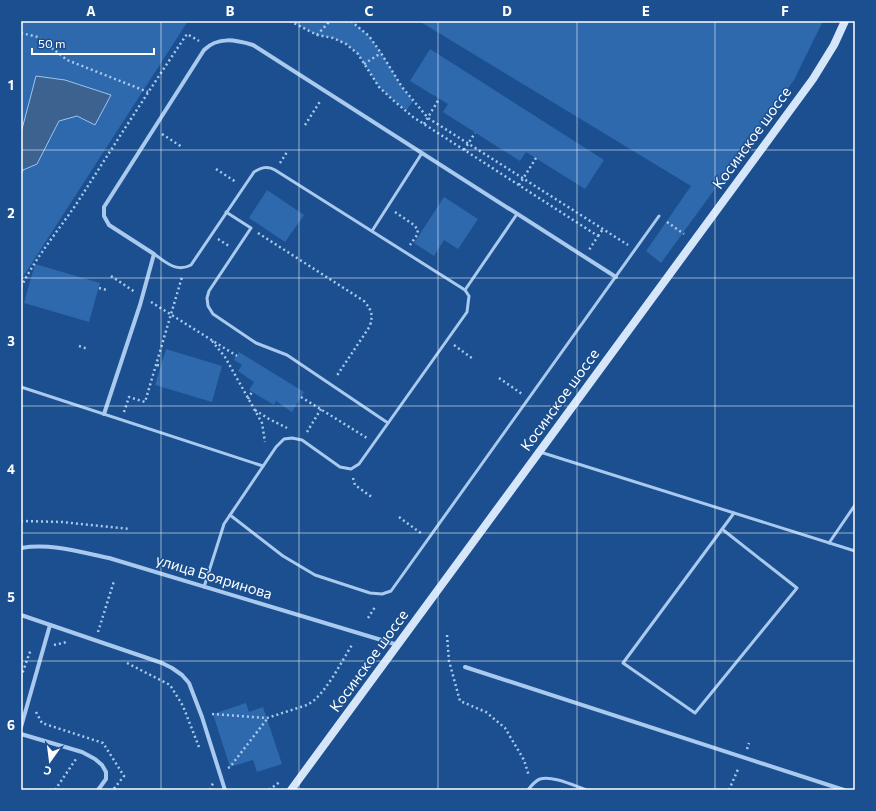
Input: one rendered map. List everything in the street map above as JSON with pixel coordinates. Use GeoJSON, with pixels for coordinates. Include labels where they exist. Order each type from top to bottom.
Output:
{"type":"FeatureCollection","features":[{"type":"Feature","properties":{"kind":"main road","name":"Косинское шоссе"},"geometry":{"type":"LineString","coordinates":[[291,790],[813,79],[834,45],[845,21]]}},
{"type":"Feature","properties":{"kind":"street"},"geometry":{"type":"LineString","coordinates":[[104,414],[140,305],[154,254],[109,225],[104,216],[104,207],[208,47],[215,42],[238,40],[253,45],[616,277]]}},
{"type":"Feature","properties":{"kind":"street","name":"улица Бояринова"},"geometry":{"type":"LineString","coordinates":[[21,548],[31,546],[62,548],[109,558],[398,645]]}},
{"type":"Feature","properties":{"kind":"street"},"geometry":{"type":"LineString","coordinates":[[21,615],[172,668],[182,675],[189,683],[202,717],[225,790]]}},
{"type":"Feature","properties":{"kind":"street"},"geometry":{"type":"LineString","coordinates":[[21,727],[50,625]]}},
{"type":"Feature","properties":{"kind":"street"},"geometry":{"type":"LineString","coordinates":[[465,666],[844,790]]}},
{"type":"Feature","properties":{"kind":"street"},"geometry":{"type":"LineString","coordinates":[[21,734],[82,752],[95,759],[102,765],[106,772],[106,779],[98,790]]}},
{"type":"Feature","properties":{"kind":"lane"},"geometry":{"type":"LineString","coordinates":[[372,231],[422,153]]}},
{"type":"Feature","properties":{"kind":"lane"},"geometry":{"type":"LineString","coordinates":[[154,254],[176,268],[184,269],[191,265],[254,172],[263,167],[272,168],[465,290],[469,296],[467,312],[359,464],[351,469],[340,466],[302,440],[292,438],[284,439],[276,447],[224,524],[204,587]]}},
{"type":"Feature","properties":{"kind":"lane"},"geometry":{"type":"LineString","coordinates":[[226,212],[251,228],[209,291],[207,298],[208,306],[212,314],[256,343],[287,356],[388,423]]}},
{"type":"Feature","properties":{"kind":"lane"},"geometry":{"type":"LineString","coordinates":[[465,290],[517,214]]}},
{"type":"Feature","properties":{"kind":"lane"},"geometry":{"type":"LineString","coordinates":[[230,515],[283,556],[315,575],[374,594],[387,593],[394,588],[659,216]]}},
{"type":"Feature","properties":{"kind":"lane"},"geometry":{"type":"LineString","coordinates":[[21,387],[263,466]]}},
{"type":"Feature","properties":{"kind":"lane"},"geometry":{"type":"LineString","coordinates":[[539,452],[855,551]]}},
{"type":"Feature","properties":{"kind":"lane"},"geometry":{"type":"LineString","coordinates":[[829,543],[855,505]]}},
{"type":"Feature","properties":{"kind":"lane"},"geometry":{"type":"LineString","coordinates":[[722,529],[797,588],[695,713],[622,663],[722,529],[734,513]]}},
{"type":"Feature","properties":{"kind":"lane"},"geometry":{"type":"LineString","coordinates":[[528,790],[532,784],[540,779],[554,779],[587,790]]}},
{"type":"Feature","properties":{"kind":"path"},"geometry":{"type":"LineString","coordinates":[[290,21],[317,35],[333,38],[346,44],[358,54],[379,88],[424,124],[598,236]]}},
{"type":"Feature","properties":{"kind":"path"},"geometry":{"type":"LineString","coordinates":[[317,35],[330,21]]}},
{"type":"Feature","properties":{"kind":"path"},"geometry":{"type":"LineString","coordinates":[[351,21],[369,36],[381,52],[402,87],[428,118],[635,250]]}},
{"type":"Feature","properties":{"kind":"path"},"geometry":{"type":"LineString","coordinates":[[21,33],[38,37],[68,60],[148,92]]}},
{"type":"Feature","properties":{"kind":"path"},"geometry":{"type":"LineString","coordinates":[[21,287],[30,269],[76,205],[187,34],[208,47]]}},
{"type":"Feature","properties":{"kind":"path"},"geometry":{"type":"LineString","coordinates":[[364,64],[381,52]]}},
{"type":"Feature","properties":{"kind":"path"},"geometry":{"type":"LineString","coordinates":[[305,125],[326,92]]}},
{"type":"Feature","properties":{"kind":"path"},"geometry":{"type":"LineString","coordinates":[[424,124],[439,99]]}},
{"type":"Feature","properties":{"kind":"path"},"geometry":{"type":"LineString","coordinates":[[154,129],[182,147]]}},
{"type":"Feature","properties":{"kind":"path"},"geometry":{"type":"LineString","coordinates":[[464,150],[475,133]]}},
{"type":"Feature","properties":{"kind":"path"},"geometry":{"type":"LineString","coordinates":[[519,185],[536,158]]}},
{"type":"Feature","properties":{"kind":"path"},"geometry":{"type":"LineString","coordinates":[[216,169],[244,187]]}},
{"type":"Feature","properties":{"kind":"path"},"geometry":{"type":"LineString","coordinates":[[388,207],[414,225],[418,230],[417,235],[406,252]]}},
{"type":"Feature","properties":{"kind":"path"},"geometry":{"type":"LineString","coordinates":[[659,216],[684,234]]}},
{"type":"Feature","properties":{"kind":"path"},"geometry":{"type":"LineString","coordinates":[[251,228],[364,301],[371,310],[372,318],[370,326],[331,385]]}},
{"type":"Feature","properties":{"kind":"path"},"geometry":{"type":"LineString","coordinates":[[585,256],[603,229]]}},
{"type":"Feature","properties":{"kind":"path"},"geometry":{"type":"LineString","coordinates":[[211,234],[235,251]]}},
{"type":"Feature","properties":{"kind":"path"},"geometry":{"type":"LineString","coordinates":[[121,420],[128,396],[145,402],[172,315],[184,269]]}},
{"type":"Feature","properties":{"kind":"path"},"geometry":{"type":"LineString","coordinates":[[99,288],[107,290]]}},
{"type":"Feature","properties":{"kind":"path"},"geometry":{"type":"LineString","coordinates":[[172,315],[237,356]]}},
{"type":"Feature","properties":{"kind":"path"},"geometry":{"type":"LineString","coordinates":[[211,339],[226,357],[262,423],[265,442]]}},
{"type":"Feature","properties":{"kind":"path"},"geometry":{"type":"LineString","coordinates":[[447,340],[473,359]]}},
{"type":"Feature","properties":{"kind":"path"},"geometry":{"type":"LineString","coordinates":[[79,346],[88,349]]}},
{"type":"Feature","properties":{"kind":"path"},"geometry":{"type":"LineString","coordinates":[[157,365],[161,366]]}},
{"type":"Feature","properties":{"kind":"path"},"geometry":{"type":"LineString","coordinates":[[499,378],[528,399]]}},
{"type":"Feature","properties":{"kind":"path"},"geometry":{"type":"LineString","coordinates":[[248,398],[252,392]]}},
{"type":"Feature","properties":{"kind":"path"},"geometry":{"type":"LineString","coordinates":[[301,397],[374,443]]}},
{"type":"Feature","properties":{"kind":"path"},"geometry":{"type":"LineString","coordinates":[[307,432],[321,409]]}},
{"type":"Feature","properties":{"kind":"path"},"geometry":{"type":"LineString","coordinates":[[255,410],[291,430]]}},
{"type":"Feature","properties":{"kind":"path"},"geometry":{"type":"LineString","coordinates":[[351,469],[355,485],[373,498]]}},
{"type":"Feature","properties":{"kind":"path"},"geometry":{"type":"LineString","coordinates":[[399,517],[429,539]]}},
{"type":"Feature","properties":{"kind":"path"},"geometry":{"type":"LineString","coordinates":[[21,521],[62,522],[130,529]]}},
{"type":"Feature","properties":{"kind":"path"},"geometry":{"type":"LineString","coordinates":[[96,641],[114,581]]}},
{"type":"Feature","properties":{"kind":"path"},"geometry":{"type":"LineString","coordinates":[[368,618],[375,607]]}},
{"type":"Feature","properties":{"kind":"path"},"geometry":{"type":"LineString","coordinates":[[447,635],[449,661],[460,701],[486,712],[505,728],[524,760],[532,784]]}},
{"type":"Feature","properties":{"kind":"path"},"geometry":{"type":"LineString","coordinates":[[51,647],[60,643],[71,641]]}},
{"type":"Feature","properties":{"kind":"path"},"geometry":{"type":"LineString","coordinates":[[21,677],[33,644]]}},
{"type":"Feature","properties":{"kind":"path"},"geometry":{"type":"LineString","coordinates":[[202,717],[213,714],[267,718],[313,702],[352,645]]}},
{"type":"Feature","properties":{"kind":"path"},"geometry":{"type":"LineString","coordinates":[[122,660],[170,685],[183,706],[202,754]]}},
{"type":"Feature","properties":{"kind":"path"},"geometry":{"type":"LineString","coordinates":[[33,707],[42,723],[58,729]]}},
{"type":"Feature","properties":{"kind":"path"},"geometry":{"type":"LineString","coordinates":[[219,771],[230,767],[267,718]]}},
{"type":"Feature","properties":{"kind":"path"},"geometry":{"type":"LineString","coordinates":[[55,790],[82,752]]}},
{"type":"Feature","properties":{"kind":"path"},"geometry":{"type":"LineString","coordinates":[[269,790],[280,783],[284,776]]}},
{"type":"Feature","properties":{"kind":"path"},"geometry":{"type":"LineString","coordinates":[[210,790],[214,782],[212,778]]}},
{"type":"Feature","properties":{"kind":"shaded area"},"geometry":{"type":"Polygon","coordinates":[[[21,21],[188,21],[21,280],[21,21]]]}},
{"type":"Feature","properties":{"kind":"shaded area"},"geometry":{"type":"Polygon","coordinates":[[[290,21],[353,22],[369,36],[402,87],[413,101],[406,111],[379,87],[358,54],[346,44],[333,38],[317,35],[290,21]]]}},
{"type":"Feature","properties":{"kind":"shaded area"},"geometry":{"type":"Polygon","coordinates":[[[419,21],[823,21],[794,80],[661,263],[646,251],[691,186],[419,21]]]}},
{"type":"Feature","properties":{"kind":"shaded area"},"geometry":{"type":"Polygon","coordinates":[[[430,49],[604,160],[585,189],[526,152],[520,161],[443,112],[448,104],[410,81],[430,49]]]}},
{"type":"Feature","properties":{"kind":"shaded area"},"geometry":{"type":"Polygon","coordinates":[[[36,76],[65,80],[111,95],[95,125],[77,116],[59,121],[37,164],[23,170],[21,174],[21,133],[36,76]]]}},
{"type":"Feature","properties":{"kind":"shaded area"},"geometry":{"type":"Polygon","coordinates":[[[267,190],[304,215],[285,242],[249,218],[267,190]]]}},
{"type":"Feature","properties":{"kind":"shaded area"},"geometry":{"type":"Polygon","coordinates":[[[444,197],[478,219],[458,249],[444,240],[434,256],[414,243],[444,197]]]}},
{"type":"Feature","properties":{"kind":"shaded area"},"geometry":{"type":"Polygon","coordinates":[[[35,264],[100,283],[89,322],[24,303],[35,264]]]}},
{"type":"Feature","properties":{"kind":"shaded area"},"geometry":{"type":"Polygon","coordinates":[[[166,349],[222,366],[212,402],[155,385],[166,349]]]}},
{"type":"Feature","properties":{"kind":"shaded area"},"geometry":{"type":"Polygon","coordinates":[[[239,352],[304,392],[292,412],[276,401],[274,405],[249,390],[254,382],[238,371],[242,365],[234,360],[239,352]]]}},
{"type":"Feature","properties":{"kind":"shaded area"},"geometry":{"type":"Polygon","coordinates":[[[246,703],[249,712],[263,707],[282,764],[257,772],[253,760],[230,767],[213,714],[246,703]]]}}]}
